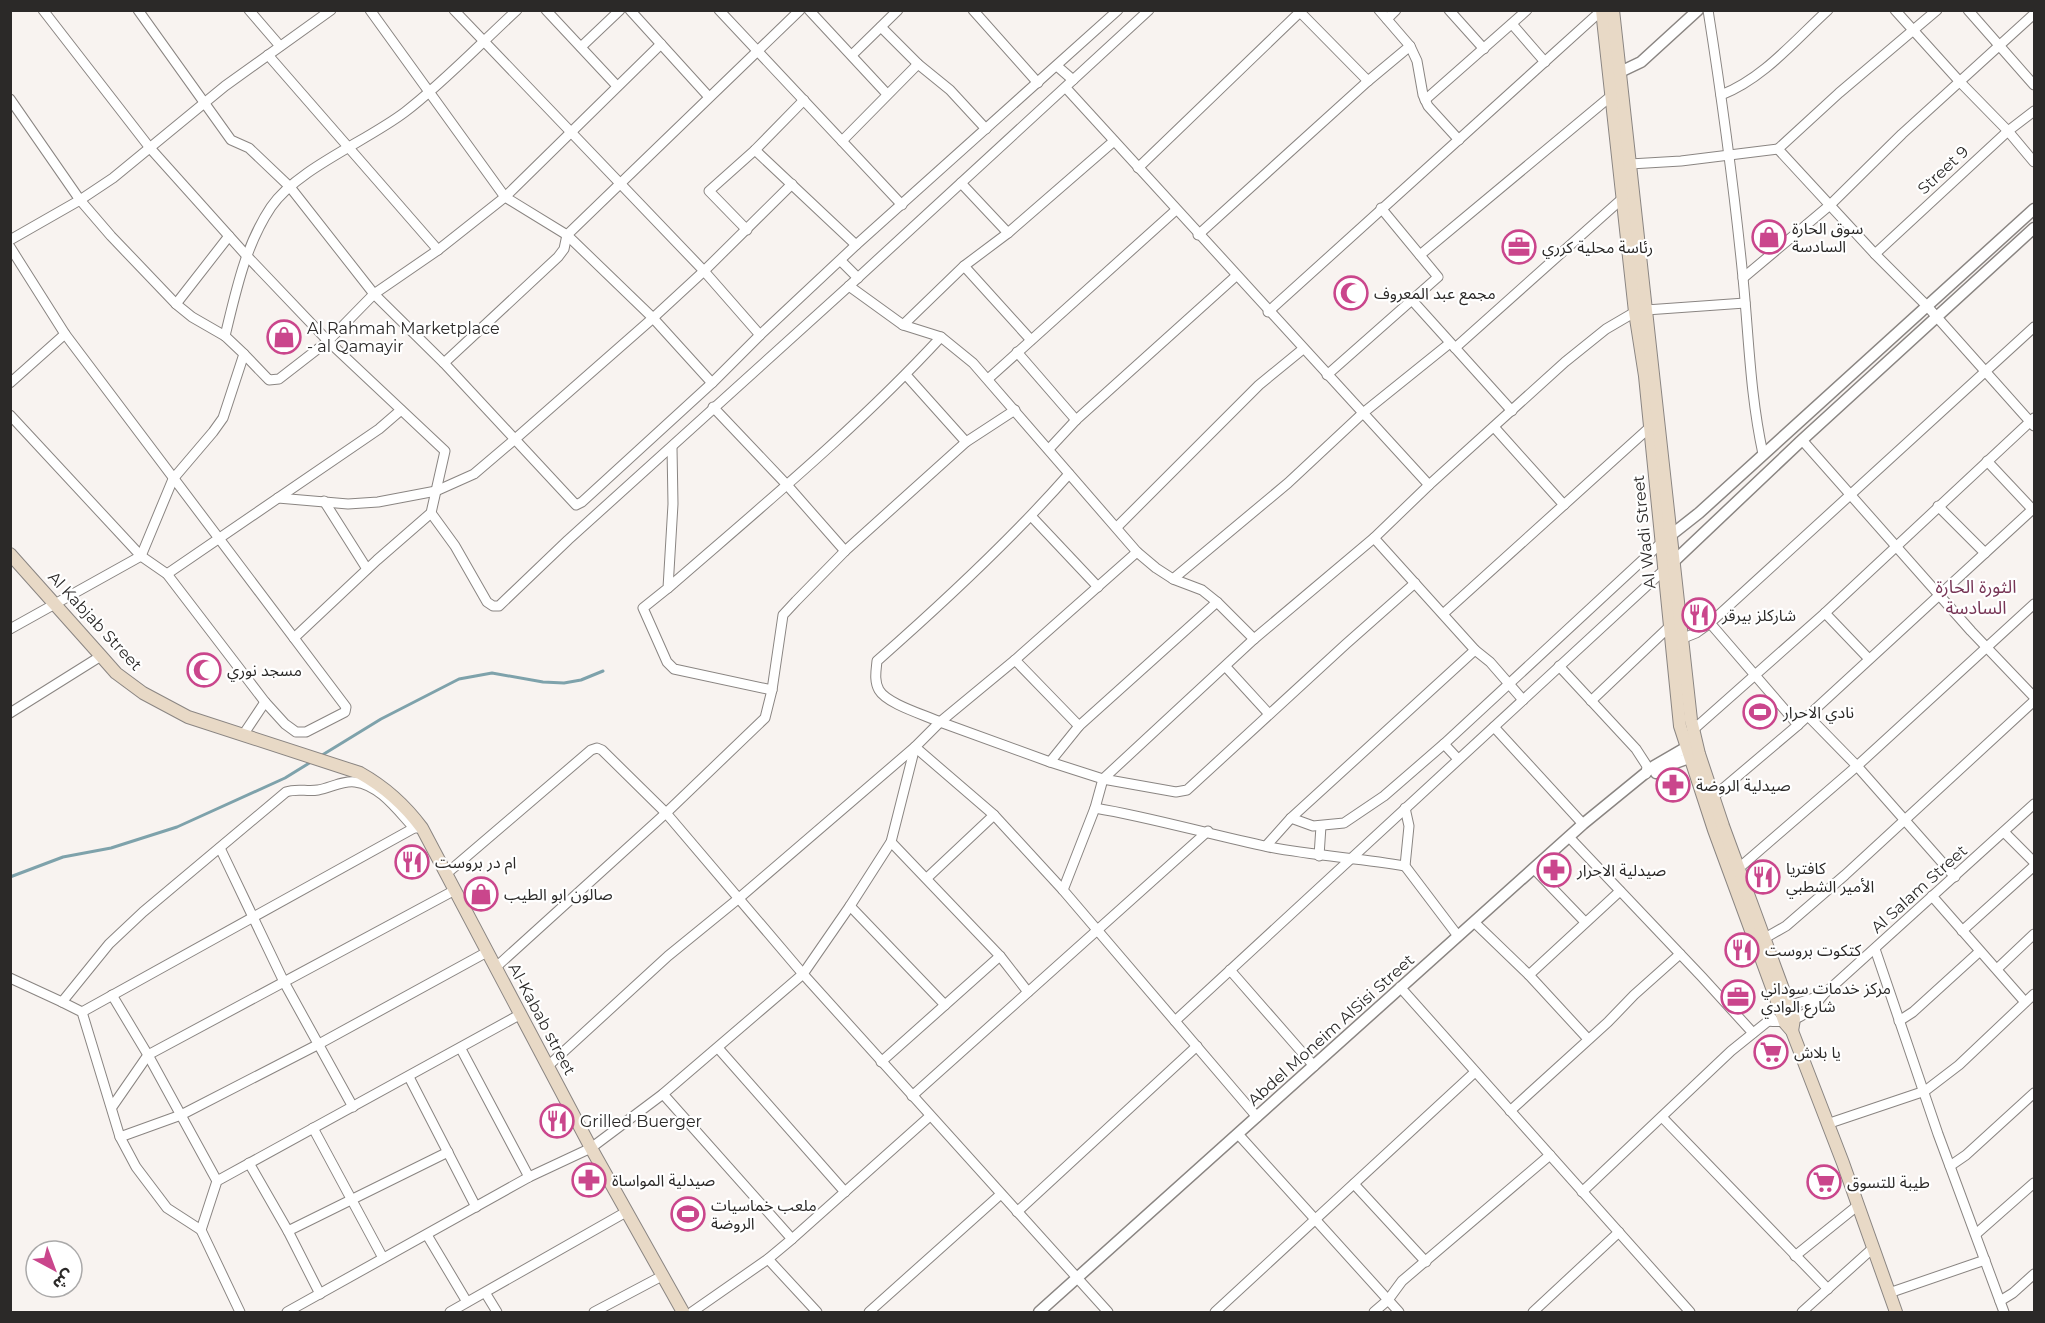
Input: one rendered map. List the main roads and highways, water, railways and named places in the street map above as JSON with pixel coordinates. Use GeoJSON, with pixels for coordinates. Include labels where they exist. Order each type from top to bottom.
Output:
{"type":"FeatureCollection","features":[{"type":"Feature","properties":{"kind":"main road","name":"Al Wadi Street"},"geometry":{"type":"LineString","coordinates":[[1602,10],[1611,96],[1628,199],[1668,566],[1681,639],[1693,730],[1713,797],[1765,938],[1785,1007]]}},
{"type":"Feature","properties":{"kind":"main road","name":"Al Wadi Street"},"geometry":{"type":"LineString","coordinates":[[1613,10],[1630,164],[1628,199]]}},
{"type":"Feature","properties":{"kind":"main road","name":"Al Wadi Street"},"geometry":{"type":"LineString","coordinates":[[1641,311],[1642,352],[1665,540]]}},
{"type":"Feature","properties":{"kind":"main road","name":"Al Kabjab Street"},"geometry":{"type":"LineString","coordinates":[[12,558],[116,673],[143,693],[188,717],[345,768]]}},
{"type":"Feature","properties":{"kind":"main road","name":"Al Wadi Street"},"geometry":{"type":"LineString","coordinates":[[1668,566],[1669,627],[1680,726],[1687,753],[1785,1007],[1896,1312]]}},
{"type":"Feature","properties":{"kind":"main road","name":"Al-Kabab street"},"geometry":{"type":"LineString","coordinates":[[345,768],[360,773],[382,786],[403,806],[418,828],[455,890],[591,1148],[682,1312]]}},
{"type":"Feature","properties":{"kind":"waterway"},"geometry":{"type":"LineString","coordinates":[[319,757],[381,719],[459,679],[492,673],[543,682],[564,683],[581,680],[603,671]]}},
{"type":"Feature","properties":{"kind":"waterway"},"geometry":{"type":"LineString","coordinates":[[10,877],[63,857],[111,848],[177,827],[285,778],[311,762]]}},
{"type":"Feature","properties":{"kind":"place","name":"سوق الحارة السادسة"},"geometry":{"type":"Point","coordinates":[1769,237]}},
{"type":"Feature","properties":{"kind":"place","name":"رئاسة محلية كرري"},"geometry":{"type":"Point","coordinates":[1519,247]}},
{"type":"Feature","properties":{"kind":"place","name":"مجمع عبد المعروف"},"geometry":{"type":"Point","coordinates":[1351,293]}},
{"type":"Feature","properties":{"kind":"place","name":"Al Rahmah Marketplace - al Qamayir"},"geometry":{"type":"Point","coordinates":[284,337]}},
{"type":"Feature","properties":{"kind":"place","name":"شاركلز بيرقر"},"geometry":{"type":"Point","coordinates":[1699,615]}},
{"type":"Feature","properties":{"kind":"place","name":"مسجد نوري"},"geometry":{"type":"Point","coordinates":[204,670]}},
{"type":"Feature","properties":{"kind":"place","name":"نادي الاحرار"},"geometry":{"type":"Point","coordinates":[1760,712]}},
{"type":"Feature","properties":{"kind":"place","name":"صيدلية الروضة"},"geometry":{"type":"Point","coordinates":[1673,785]}},
{"type":"Feature","properties":{"kind":"place","name":"ام در بروست"},"geometry":{"type":"Point","coordinates":[412,862]}},
{"type":"Feature","properties":{"kind":"place","name":"صيدلية الاحرار"},"geometry":{"type":"Point","coordinates":[1554,870]}},
{"type":"Feature","properties":{"kind":"place","name":"كافتريا الأمير الشطبي"},"geometry":{"type":"Point","coordinates":[1763,877]}},
{"type":"Feature","properties":{"kind":"place","name":"صالون ابو الطيب"},"geometry":{"type":"Point","coordinates":[481,894]}},
{"type":"Feature","properties":{"kind":"place","name":"كتكوت بروست"},"geometry":{"type":"Point","coordinates":[1742,950]}},
{"type":"Feature","properties":{"kind":"place","name":"مركز خدمات سوداني شارع الوادي"},"geometry":{"type":"Point","coordinates":[1738,997]}},
{"type":"Feature","properties":{"kind":"place","name":"يا بلاش"},"geometry":{"type":"Point","coordinates":[1771,1052]}},
{"type":"Feature","properties":{"kind":"place","name":"Grilled Buerger"},"geometry":{"type":"Point","coordinates":[557,1121]}},
{"type":"Feature","properties":{"kind":"place","name":"صيدلية المواساة"},"geometry":{"type":"Point","coordinates":[589,1180]}},
{"type":"Feature","properties":{"kind":"place","name":"طيبة للتسوق"},"geometry":{"type":"Point","coordinates":[1824,1182]}},
{"type":"Feature","properties":{"kind":"place","name":"ملعب خماسيات الروضة"},"geometry":{"type":"Point","coordinates":[688,1214]}},
{"type":"Feature","properties":{"kind":"district","name":"الثورة الحارة السادسة"},"geometry":{"type":"Point","coordinates":[1976,597]}}]}
